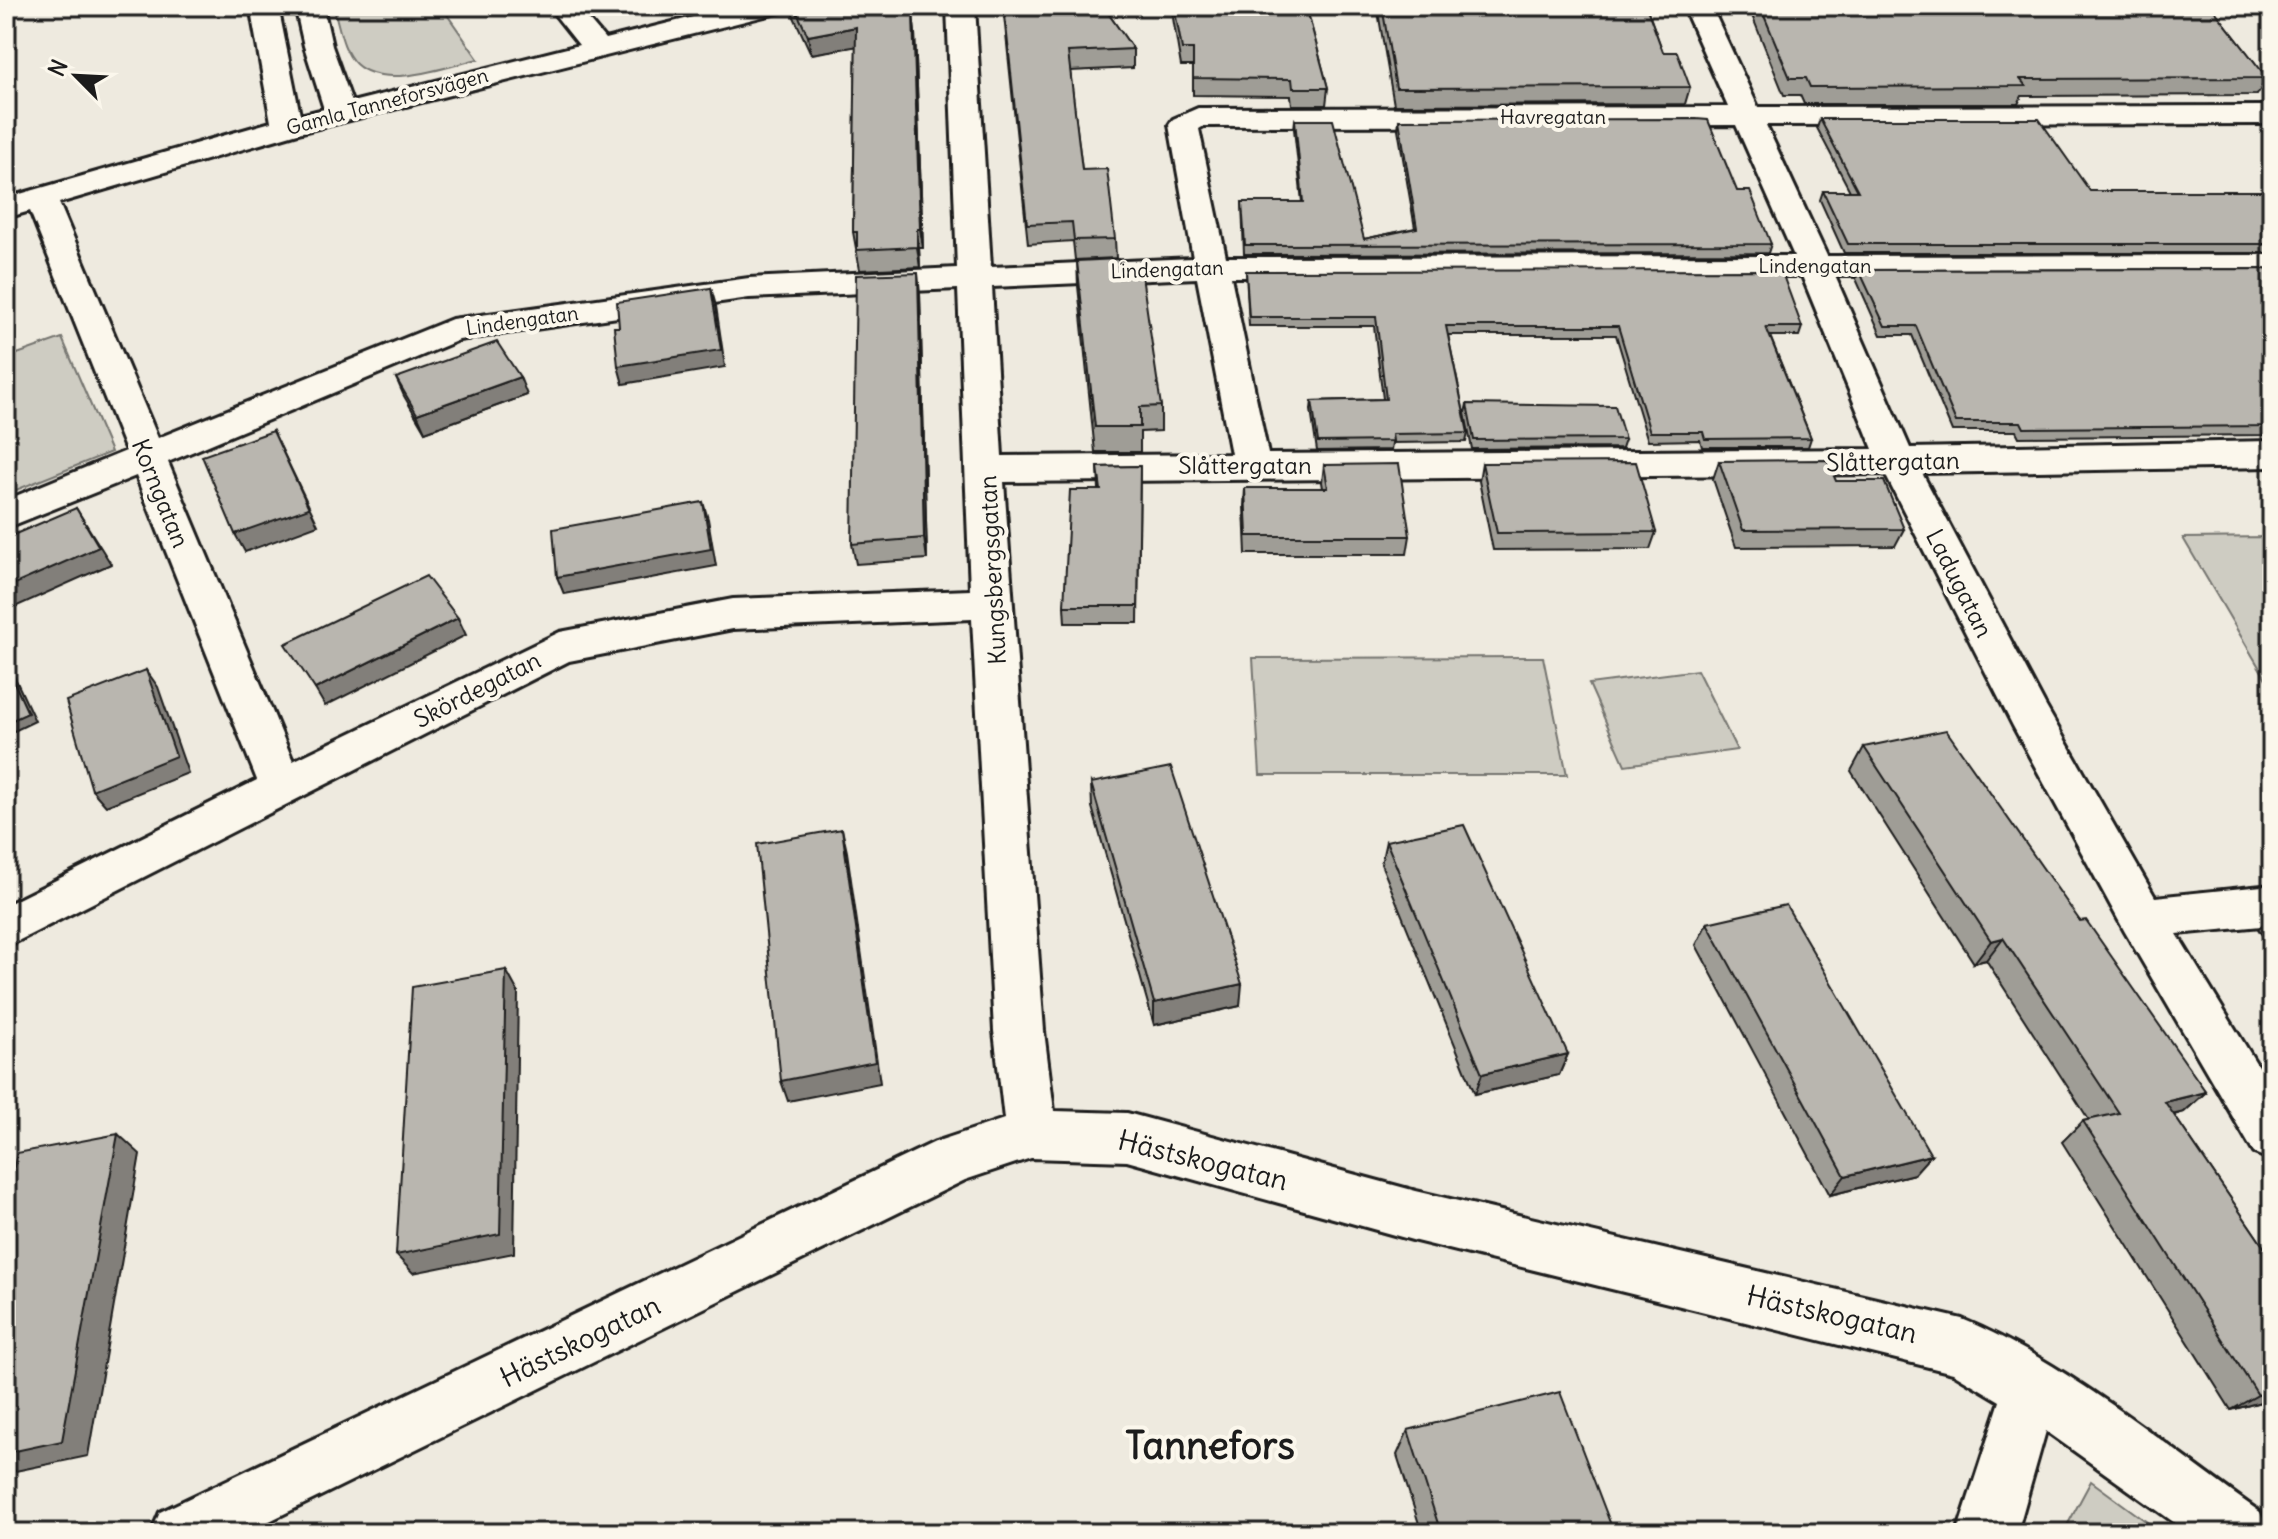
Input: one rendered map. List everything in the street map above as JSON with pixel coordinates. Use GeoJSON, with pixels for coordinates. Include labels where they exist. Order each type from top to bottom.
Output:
{"type":"FeatureCollection","features":[{"type":"Feature","properties":{"kind":"street"},"geometry":{"type":"LineString","coordinates":[[264,6],[287,127]]}},
{"type":"Feature","properties":{"kind":"street"},"geometry":{"type":"LineString","coordinates":[[309,6],[318,46],[341,113]]}},
{"type":"Feature","properties":{"kind":"street"},"geometry":{"type":"LineString","coordinates":[[562,6],[597,48]]}},
{"type":"Feature","properties":{"kind":"street","name":"Gamla Tanneforsvägen"},"geometry":{"type":"LineString","coordinates":[[6,208],[287,127],[771,6]]}},
{"type":"Feature","properties":{"kind":"street","name":"Kungsbergsgatan"},"geometry":{"type":"LineString","coordinates":[[961,6],[987,469],[991,604],[1019,1031],[1031,1134]]}},
{"type":"Feature","properties":{"kind":"street","name":"Ladugatan"},"geometry":{"type":"LineString","coordinates":[[1697,6],[1749,116],[1897,461],[2028,714],[2142,918],[2272,1136]]}},
{"type":"Feature","properties":{"kind":"street","name":"Havregatan"},"geometry":{"type":"LineString","coordinates":[[1252,465],[1209,267],[1184,131],[1184,125],[1198,117],[2272,115]]}},
{"type":"Feature","properties":{"kind":"street","name":"Korngatan"},"geometry":{"type":"LineString","coordinates":[[41,198],[282,787]]}},
{"type":"Feature","properties":{"kind":"street","name":"Lindengatan"},"geometry":{"type":"LineString","coordinates":[[6,515],[452,330],[749,288],[1209,267],[2272,265]]}},
{"type":"Feature","properties":{"kind":"street","name":"Slåttergatan"},"geometry":{"type":"LineString","coordinates":[[987,469],[1897,461],[2272,454]]}},
{"type":"Feature","properties":{"kind":"street","name":"Skördegatan"},"geometry":{"type":"LineString","coordinates":[[6,927],[560,647],[733,614],[991,604]]}},
{"type":"Feature","properties":{"kind":"street"},"geometry":{"type":"LineString","coordinates":[[2142,918],[2272,905]]}},
{"type":"Feature","properties":{"kind":"street","name":"Hästskogatan"},"geometry":{"type":"LineString","coordinates":[[181,1533],[246,1518],[953,1159],[1031,1134],[1127,1137],[1416,1216],[1962,1347],[2032,1390],[2239,1533]]}},
{"type":"Feature","properties":{"kind":"street"},"geometry":{"type":"LineString","coordinates":[[1987,1533],[2010,1451],[2032,1390]]}},
{"type":"Feature","properties":{"kind":"shaded area"},"geometry":{"type":"Polygon","coordinates":[[[333,6],[441,6],[478,59],[416,74],[398,76],[368,72],[356,64],[347,52],[333,6]]]}},
{"type":"Feature","properties":{"kind":"shaded area"},"geometry":{"type":"Polygon","coordinates":[[[62,338],[111,452],[6,494],[6,358],[62,338]]]}},
{"type":"Feature","properties":{"kind":"shaded area"},"geometry":{"type":"Polygon","coordinates":[[[2272,537],[2272,689],[2183,538],[2272,537]]]}},
{"type":"Feature","properties":{"kind":"shaded area"},"geometry":{"type":"Polygon","coordinates":[[[1543,657],[1567,775],[1260,775],[1253,658],[1543,657]]]}},
{"type":"Feature","properties":{"kind":"shaded area"},"geometry":{"type":"Polygon","coordinates":[[[1697,670],[1737,750],[1625,765],[1589,684],[1697,670]]]}},
{"type":"Feature","properties":{"kind":"shaded area"},"geometry":{"type":"Polygon","coordinates":[[[2091,1481],[2162,1533],[2063,1533],[2091,1481]]]}},
{"type":"Feature","properties":{"kind":"building"},"geometry":{"type":"Polygon","coordinates":[[[794,6],[909,6],[913,14],[920,229],[917,229],[917,247],[857,250],[857,232],[853,232],[856,27],[808,36],[794,6]]]}},
{"type":"Feature","properties":{"kind":"building"},"geometry":{"type":"Polygon","coordinates":[[[1004,6],[1103,6],[1133,49],[1068,52],[1082,170],[1107,169],[1115,239],[1074,240],[1072,222],[1027,224],[1004,6]]]}},
{"type":"Feature","properties":{"kind":"building"},"geometry":{"type":"Polygon","coordinates":[[[1174,6],[1306,6],[1328,88],[1293,88],[1292,79],[1193,78],[1193,49],[1182,49],[1174,6]]]}},
{"type":"Feature","properties":{"kind":"building"},"geometry":{"type":"Polygon","coordinates":[[[1382,6],[1646,6],[1663,52],[1677,52],[1690,87],[1396,88],[1382,6]]]}},
{"type":"Feature","properties":{"kind":"building"},"geometry":{"type":"Polygon","coordinates":[[[1760,6],[2211,6],[2267,78],[2020,79],[2026,86],[1810,87],[1806,78],[1790,78],[1760,6]]]}},
{"type":"Feature","properties":{"kind":"building"},"geometry":{"type":"Polygon","coordinates":[[[1820,119],[2039,119],[2090,191],[2272,191],[2272,244],[1848,244],[1823,191],[1858,191],[1820,119]]]}},
{"type":"Feature","properties":{"kind":"building"},"geometry":{"type":"Polygon","coordinates":[[[1295,120],[1333,120],[1364,239],[1417,228],[1399,120],[1708,120],[1737,191],[1750,191],[1771,244],[1245,245],[1242,202],[1303,202],[1295,120]]]}},
{"type":"Feature","properties":{"kind":"building"},"geometry":{"type":"Polygon","coordinates":[[[1118,259],[1121,277],[1142,276],[1161,406],[1140,407],[1140,427],[1095,427],[1077,261],[1118,259]]]}},
{"type":"Feature","properties":{"kind":"building"},"geometry":{"type":"Polygon","coordinates":[[[2272,269],[2272,426],[2024,428],[2021,422],[1956,422],[1916,326],[1885,326],[1859,270],[2272,269]]]}},
{"type":"Feature","properties":{"kind":"building"},"geometry":{"type":"Polygon","coordinates":[[[1781,270],[1802,327],[1766,327],[1811,438],[1705,439],[1703,432],[1650,432],[1618,326],[1446,326],[1468,433],[1392,434],[1393,441],[1318,442],[1312,401],[1386,399],[1376,317],[1249,317],[1246,271],[1781,270]]]}},
{"type":"Feature","properties":{"kind":"building"},"geometry":{"type":"Polygon","coordinates":[[[918,273],[924,538],[852,544],[856,275],[918,273]]]}},
{"type":"Feature","properties":{"kind":"building"},"geometry":{"type":"Polygon","coordinates":[[[711,288],[721,350],[618,366],[614,327],[619,327],[617,302],[711,288]]]}},
{"type":"Feature","properties":{"kind":"building"},"geometry":{"type":"Polygon","coordinates":[[[497,342],[520,377],[417,414],[396,378],[497,342]]]}},
{"type":"Feature","properties":{"kind":"building"},"geometry":{"type":"Polygon","coordinates":[[[1467,404],[1615,406],[1625,439],[1474,440],[1467,404]]]}},
{"type":"Feature","properties":{"kind":"building"},"geometry":{"type":"Polygon","coordinates":[[[273,431],[309,508],[235,534],[202,456],[273,431]]]}},
{"type":"Feature","properties":{"kind":"building"},"geometry":{"type":"Polygon","coordinates":[[[1827,460],[1836,481],[1884,481],[1904,529],[1743,530],[1719,461],[1827,460]]]}},
{"type":"Feature","properties":{"kind":"building"},"geometry":{"type":"Polygon","coordinates":[[[1636,462],[1656,532],[1497,533],[1482,463],[1636,462]]]}},
{"type":"Feature","properties":{"kind":"building"},"geometry":{"type":"Polygon","coordinates":[[[1399,464],[1410,536],[1247,536],[1245,488],[1328,488],[1324,465],[1399,464]]]}},
{"type":"Feature","properties":{"kind":"building"},"geometry":{"type":"Polygon","coordinates":[[[1140,466],[1138,606],[1064,606],[1070,490],[1101,490],[1098,467],[1140,466]]]}},
{"type":"Feature","properties":{"kind":"building"},"geometry":{"type":"Polygon","coordinates":[[[703,502],[711,549],[557,577],[553,529],[703,502]]]}},
{"type":"Feature","properties":{"kind":"building"},"geometry":{"type":"Polygon","coordinates":[[[76,508],[99,547],[6,588],[6,538],[76,508]]]}},
{"type":"Feature","properties":{"kind":"building"},"geometry":{"type":"Polygon","coordinates":[[[426,576],[458,618],[315,689],[285,644],[426,576]]]}},
{"type":"Feature","properties":{"kind":"building"},"geometry":{"type":"Polygon","coordinates":[[[6,665],[28,713],[6,723],[6,665]]]}},
{"type":"Feature","properties":{"kind":"building"},"geometry":{"type":"Polygon","coordinates":[[[146,670],[176,756],[92,790],[66,701],[146,670]]]}},
{"type":"Feature","properties":{"kind":"building"},"geometry":{"type":"Polygon","coordinates":[[[1946,730],[2080,921],[2086,920],[2206,1092],[2165,1102],[2272,1259],[2272,1391],[2258,1395],[2083,1121],[2119,1113],[2003,938],[1991,941],[1864,747],[1946,730]]]}},
{"type":"Feature","properties":{"kind":"building"},"geometry":{"type":"Polygon","coordinates":[[[1171,767],[1242,984],[1154,1003],[1091,783],[1171,767]]]}},
{"type":"Feature","properties":{"kind":"building"},"geometry":{"type":"Polygon","coordinates":[[[1464,825],[1568,1054],[1482,1074],[1386,841],[1464,825]]]}},
{"type":"Feature","properties":{"kind":"building"},"geometry":{"type":"Polygon","coordinates":[[[842,829],[875,1062],[781,1081],[757,844],[842,829]]]}},
{"type":"Feature","properties":{"kind":"building"},"geometry":{"type":"Polygon","coordinates":[[[1786,905],[1931,1155],[1845,1176],[1707,923],[1786,905]]]}},
{"type":"Feature","properties":{"kind":"building"},"geometry":{"type":"Polygon","coordinates":[[[506,970],[500,1234],[396,1255],[412,987],[506,970]]]}},
{"type":"Feature","properties":{"kind":"building"},"geometry":{"type":"Polygon","coordinates":[[[118,1134],[62,1441],[6,1453],[6,1203],[17,1153],[118,1134]]]}},
{"type":"Feature","properties":{"kind":"building"},"geometry":{"type":"Polygon","coordinates":[[[1560,1392],[1614,1533],[1441,1533],[1408,1430],[1560,1392]]]}},
{"type":"Feature","properties":{"kind":"district","name":"Tannefors"},"geometry":{"type":"Point","coordinates":[1210,1445]}}]}
